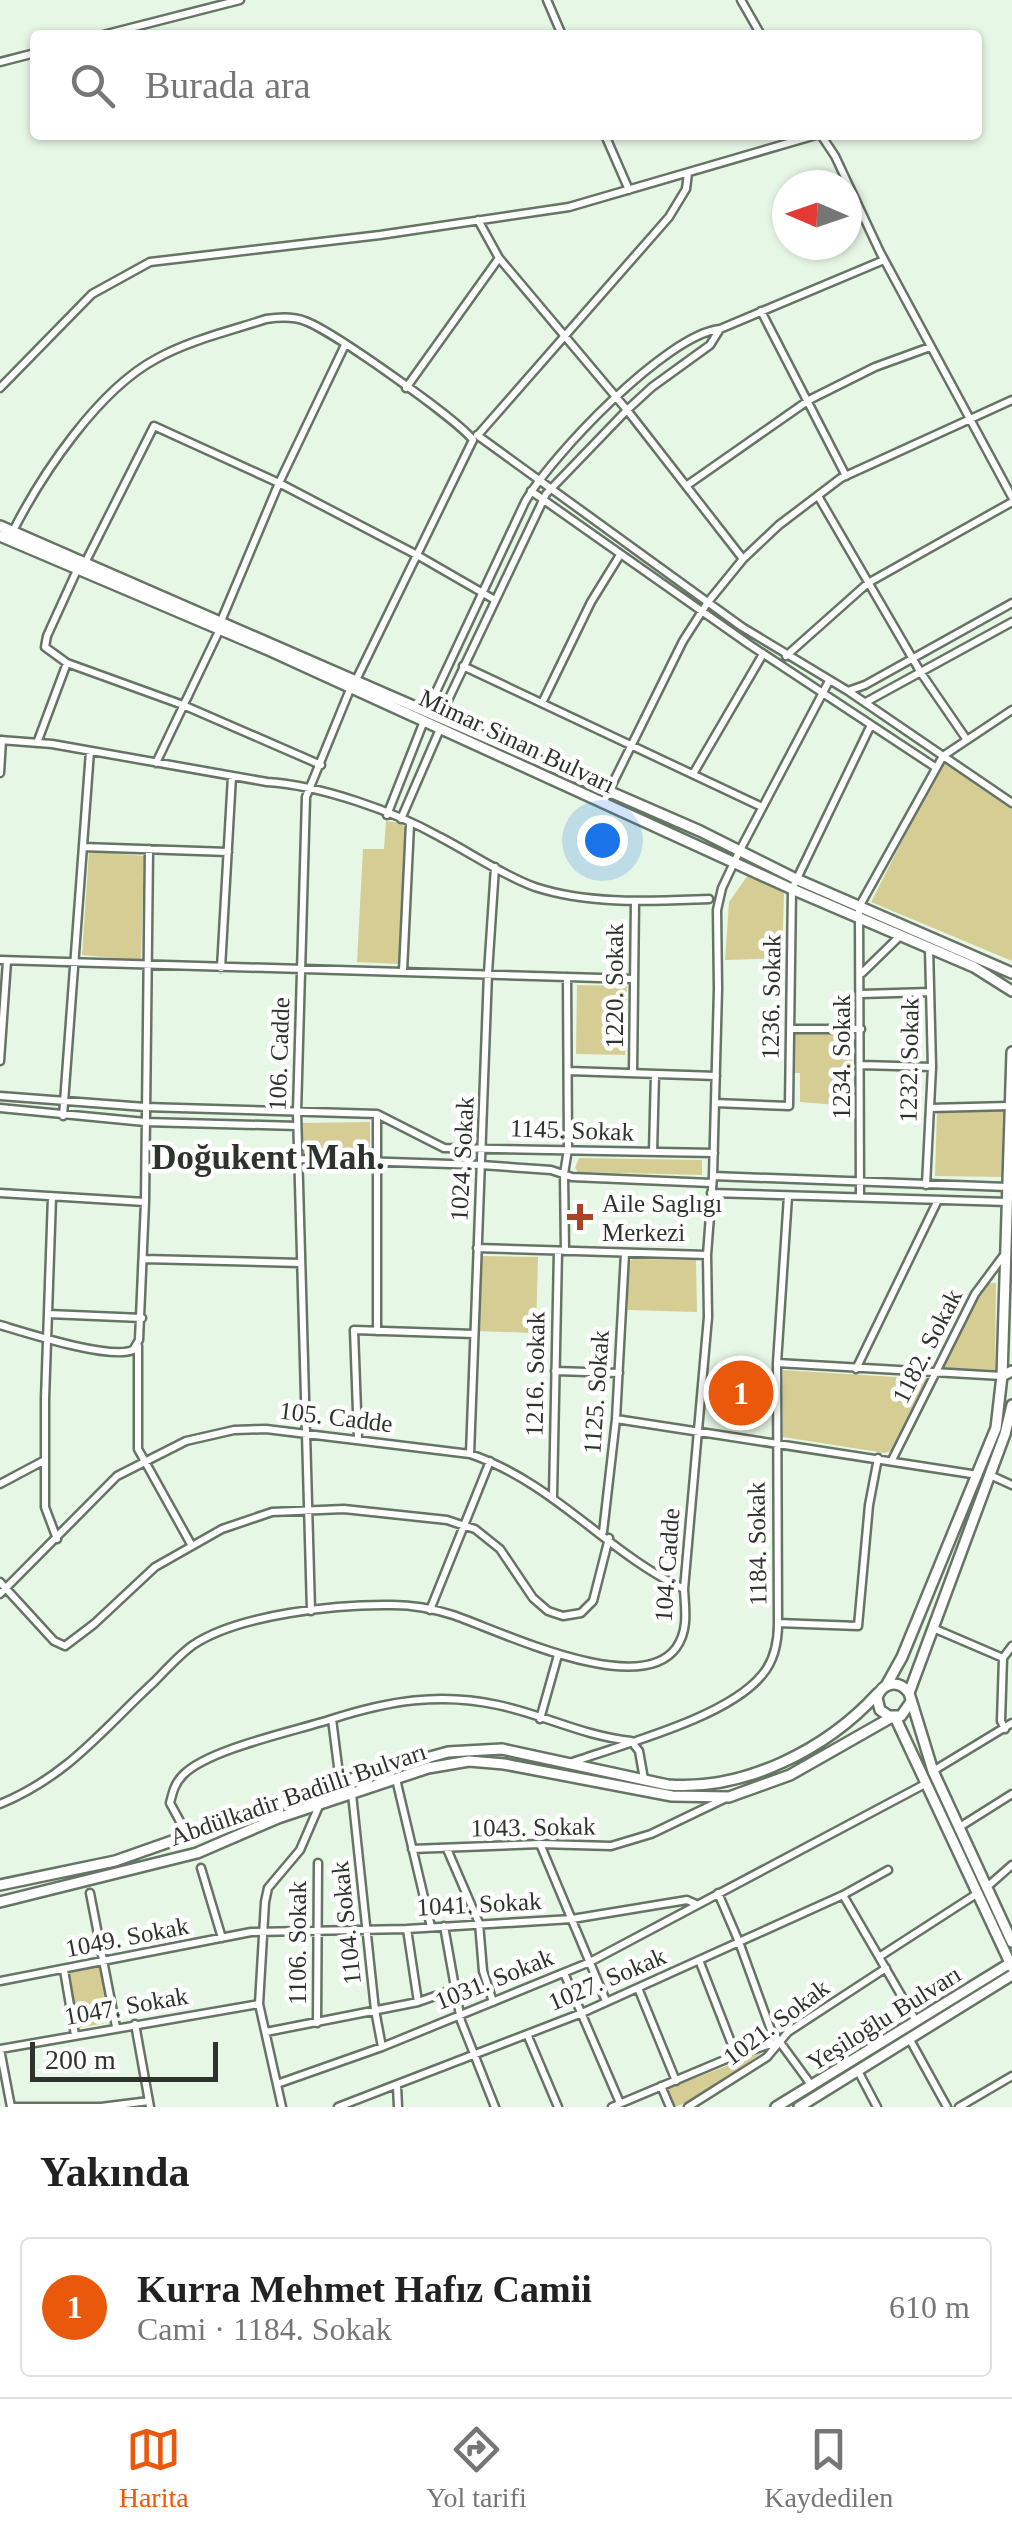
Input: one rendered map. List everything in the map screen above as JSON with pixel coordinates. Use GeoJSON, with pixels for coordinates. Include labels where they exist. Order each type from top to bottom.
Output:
{"type":"FeatureCollection","features":[{"type":"Feature","properties":{"kind":"main road","name":"Mimar Sinan Bulvarı"},"geometry":{"type":"LineString","coordinates":[[0,526],[426,716],[700,831],[737,858]]}},
{"type":"Feature","properties":{"kind":"main road","name":"Mimar Sinan Bulvarı"},"geometry":{"type":"LineString","coordinates":[[0,536],[82,565]]}},
{"type":"Feature","properties":{"kind":"main road","name":"Mimar Sinan Bulvarı"},"geometry":{"type":"LineString","coordinates":[[440,722],[604,803],[930,942],[1012,972]]}},
{"type":"Feature","properties":{"kind":"main road","name":"Mimar Sinan Bulvarı"},"geometry":{"type":"LineString","coordinates":[[858,912],[901,935],[930,942],[1012,991]]}},
{"type":"Feature","properties":{"kind":"main road","name":"Abdülkadir Badilli Bulvarı"},"geometry":{"type":"LineString","coordinates":[[0,1884],[115,1861],[340,1782],[448,1752],[502,1750],[693,1787],[759,1772],[830,1736],[882,1689],[902,1657],[998,1418],[1007,1378],[1005,1254],[1012,1052]]}},
{"type":"Feature","properties":{"kind":"main road"},"geometry":{"type":"LineString","coordinates":[[893,1717],[905,1713],[1012,1405]]}},
{"type":"Feature","properties":{"kind":"main road"},"geometry":{"type":"LineString","coordinates":[[1011,1967],[982,1890],[933,1770],[910,1698],[897,1683],[882,1689],[880,1710],[893,1717],[925,1784],[982,1890],[1012,1942]]}},
{"type":"Feature","properties":{"kind":"main road","name":"Abdülkadir Badilli Bulvarı"},"geometry":{"type":"LineString","coordinates":[[0,1902],[197,1853],[278,1818],[428,1768],[469,1761],[504,1764],[672,1796],[729,1796],[790,1775],[893,1717]]}},
{"type":"Feature","properties":{"kind":"main road","name":"Yeşiloğlu Bulvarı"},"geometry":{"type":"LineString","coordinates":[[776,2107],[1011,1967]]}},
{"type":"Feature","properties":{"kind":"main road","name":"Yeşiloğlu Bulvarı"},"geometry":{"type":"LineString","coordinates":[[805,2106],[1011,1967]]}},
{"type":"Feature","properties":{"kind":"street"},"geometry":{"type":"LineString","coordinates":[[122,30],[240,0]]}},
{"type":"Feature","properties":{"kind":"street"},"geometry":{"type":"LineString","coordinates":[[547,0],[560,30]]}},
{"type":"Feature","properties":{"kind":"street"},"geometry":{"type":"LineString","coordinates":[[740,0],[758,30]]}},
{"type":"Feature","properties":{"kind":"street"},"geometry":{"type":"LineString","coordinates":[[0,62],[30,54]]}},
{"type":"Feature","properties":{"kind":"street"},"geometry":{"type":"LineString","coordinates":[[607,140],[629,190]]}},
{"type":"Feature","properties":{"kind":"street"},"geometry":{"type":"LineString","coordinates":[[0,388],[92,294],[150,262],[570,207],[801,140]]}},
{"type":"Feature","properties":{"kind":"street"},"geometry":{"type":"LineString","coordinates":[[786,656],[868,583],[1012,500],[884,260],[834,156],[822,140]]}},
{"type":"Feature","properties":{"kind":"street","name":"106. Cadde"},"geometry":{"type":"LineString","coordinates":[[310,1612],[297,1126],[306,797],[354,684],[475,438],[669,217],[686,189],[688,173]]}},
{"type":"Feature","properties":{"kind":"street"},"geometry":{"type":"LineString","coordinates":[[478,220],[499,258],[627,410],[743,559]]}},
{"type":"Feature","properties":{"kind":"street"},"geometry":{"type":"LineString","coordinates":[[406,388],[499,258]]}},
{"type":"Feature","properties":{"kind":"street"},"geometry":{"type":"LineString","coordinates":[[386,815],[482,591],[537,481],[616,398],[684,342],[705,330],[720,329],[884,260]]}},
{"type":"Feature","properties":{"kind":"street"},"geometry":{"type":"LineString","coordinates":[[761,311],[846,476]]}},
{"type":"Feature","properties":{"kind":"street"},"geometry":{"type":"LineString","coordinates":[[13,531],[57,456],[100,407],[152,361],[174,350],[280,317],[307,321],[605,524],[786,656],[848,690],[1012,803]]}},
{"type":"Feature","properties":{"kind":"street"},"geometry":{"type":"LineString","coordinates":[[401,820],[463,666],[550,489],[627,410],[710,345],[720,329]]}},
{"type":"Feature","properties":{"kind":"street"},"geometry":{"type":"LineString","coordinates":[[156,762],[220,625],[279,482],[345,345]]}},
{"type":"Feature","properties":{"kind":"street"},"geometry":{"type":"LineString","coordinates":[[686,486],[809,400],[876,367],[930,347]]}},
{"type":"Feature","properties":{"kind":"street"},"geometry":{"type":"LineString","coordinates":[[604,803],[683,641],[743,559],[846,476],[1012,400]]}},
{"type":"Feature","properties":{"kind":"street"},"geometry":{"type":"LineString","coordinates":[[321,765],[183,705],[67,663],[45,647],[82,565],[154,426],[279,482],[495,600]]}},
{"type":"Feature","properties":{"kind":"street"},"geometry":{"type":"LineString","coordinates":[[531,491],[870,727],[935,767]]}},
{"type":"Feature","properties":{"kind":"street"},"geometry":{"type":"LineString","coordinates":[[818,496],[913,659],[967,740]]}},
{"type":"Feature","properties":{"kind":"street"},"geometry":{"type":"LineString","coordinates":[[542,703],[620,555]]}},
{"type":"Feature","properties":{"kind":"street"},"geometry":{"type":"LineString","coordinates":[[848,690],[865,685],[1012,604]]}},
{"type":"Feature","properties":{"kind":"street"},"geometry":{"type":"LineString","coordinates":[[865,703],[1012,622]]}},
{"type":"Feature","properties":{"kind":"street"},"geometry":{"type":"LineString","coordinates":[[693,774],[764,654]]}},
{"type":"Feature","properties":{"kind":"street"},"geometry":{"type":"LineString","coordinates":[[37,743],[67,663]]}},
{"type":"Feature","properties":{"kind":"street"},"geometry":{"type":"LineString","coordinates":[[463,666],[762,808]]}},
{"type":"Feature","properties":{"kind":"street","name":"104. Cadde"},"geometry":{"type":"LineString","coordinates":[[0,1804],[33,1790],[67,1767],[192,1646],[242,1624],[390,1604],[430,1610],[558,1655],[634,1667],[657,1662],[674,1652],[686,1623],[684,1589],[708,1317],[717,910],[722,888],[830,680]]}},
{"type":"Feature","properties":{"kind":"street"},"geometry":{"type":"LineString","coordinates":[[858,912],[935,767],[944,756],[1012,710]]}},
{"type":"Feature","properties":{"kind":"street"},"geometry":{"type":"LineString","coordinates":[[794,884],[870,727]]}},
{"type":"Feature","properties":{"kind":"street"},"geometry":{"type":"LineString","coordinates":[[0,773],[1,740],[298,784],[435,834],[532,886],[568,896],[709,899],[722,888]]}},
{"type":"Feature","properties":{"kind":"street"},"geometry":{"type":"LineString","coordinates":[[63,1116],[90,751]]}},
{"type":"Feature","properties":{"kind":"street"},"geometry":{"type":"LineString","coordinates":[[222,968],[232,776]]}},
{"type":"Feature","properties":{"kind":"street"},"geometry":{"type":"LineString","coordinates":[[403,971],[410,824]]}},
{"type":"Feature","properties":{"kind":"street"},"geometry":{"type":"LineString","coordinates":[[83,847],[228,852]]}},
{"type":"Feature","properties":{"kind":"street"},"geometry":{"type":"LineString","coordinates":[[149,850],[144,1258],[142,1318],[136,1347],[138,1448],[192,1546]]}},
{"type":"Feature","properties":{"kind":"street","name":"1024. Sokak"},"geometry":{"type":"LineString","coordinates":[[470,1454],[495,867]]}},
{"type":"Feature","properties":{"kind":"street","name":"1236. Sokak"},"geometry":{"type":"LineString","coordinates":[[715,1103],[789,1106],[794,884]]}},
{"type":"Feature","properties":{"kind":"street"},"geometry":{"type":"LineString","coordinates":[[709,899],[717,910]]}},
{"type":"Feature","properties":{"kind":"street","name":"1220. Sokak"},"geometry":{"type":"LineString","coordinates":[[633,1072],[634,900]]}},
{"type":"Feature","properties":{"kind":"street","name":"1234. Sokak"},"geometry":{"type":"LineString","coordinates":[[858,912],[862,994],[860,1198]]}},
{"type":"Feature","properties":{"kind":"street"},"geometry":{"type":"LineString","coordinates":[[861,974],[901,935]]}},
{"type":"Feature","properties":{"kind":"street","name":"1232. Sokak"},"geometry":{"type":"LineString","coordinates":[[926,1184],[932,1066],[930,942]]}},
{"type":"Feature","properties":{"kind":"street"},"geometry":{"type":"LineString","coordinates":[[0,1061],[3,961],[634,980]]}},
{"type":"Feature","properties":{"kind":"street","name":"1216. Sokak"},"geometry":{"type":"LineString","coordinates":[[553,1497],[555,1371],[568,1149],[568,977]]}},
{"type":"Feature","properties":{"kind":"street"},"geometry":{"type":"LineString","coordinates":[[862,994],[930,992]]}},
{"type":"Feature","properties":{"kind":"street"},"geometry":{"type":"LineString","coordinates":[[790,1028],[861,1029]]}},
{"type":"Feature","properties":{"kind":"street"},"geometry":{"type":"LineString","coordinates":[[861,1065],[932,1066]]}},
{"type":"Feature","properties":{"kind":"street"},"geometry":{"type":"LineString","coordinates":[[569,1070],[716,1076]]}},
{"type":"Feature","properties":{"kind":"street"},"geometry":{"type":"LineString","coordinates":[[653,1152],[656,1074]]}},
{"type":"Feature","properties":{"kind":"street"},"geometry":{"type":"LineString","coordinates":[[0,1096],[145,1108],[377,1114],[377,1331]]}},
{"type":"Feature","properties":{"kind":"street"},"geometry":{"type":"LineString","coordinates":[[930,1108],[1009,1106]]}},
{"type":"Feature","properties":{"kind":"street"},"geometry":{"type":"LineString","coordinates":[[0,1108],[145,1122],[297,1126]]}},
{"type":"Feature","properties":{"kind":"street","name":"1145. Sokak"},"geometry":{"type":"LineString","coordinates":[[377,1114],[444,1148],[714,1153]]}},
{"type":"Feature","properties":{"kind":"street"},"geometry":{"type":"LineString","coordinates":[[299,1159],[481,1165],[564,1174],[712,1180],[1008,1187]]}},
{"type":"Feature","properties":{"kind":"street"},"geometry":{"type":"LineString","coordinates":[[0,1193],[145,1202]]}},
{"type":"Feature","properties":{"kind":"street"},"geometry":{"type":"LineString","coordinates":[[712,1193],[1008,1202]]}},
{"type":"Feature","properties":{"kind":"street","name":"1184. Sokak"},"geometry":{"type":"LineString","coordinates":[[569,1763],[680,1726],[753,1684],[775,1652],[777,1364],[788,1196]]}},
{"type":"Feature","properties":{"kind":"street"},"geometry":{"type":"LineString","coordinates":[[52,1197],[45,1507],[56,1539]]}},
{"type":"Feature","properties":{"kind":"street"},"geometry":{"type":"LineString","coordinates":[[856,1369],[938,1200]]}},
{"type":"Feature","properties":{"kind":"street"},"geometry":{"type":"LineString","coordinates":[[477,1248],[707,1255]]}},
{"type":"Feature","properties":{"kind":"street","name":"1125. Sokak"},"geometry":{"type":"LineString","coordinates":[[464,1526],[500,1549],[534,1598],[548,1611],[563,1616],[580,1612],[593,1600],[606,1536],[624,1253]]}},
{"type":"Feature","properties":{"kind":"street","name":"1182. Sokak"},"geometry":{"type":"LineString","coordinates":[[892,1460],[975,1294],[1005,1254]]}},
{"type":"Feature","properties":{"kind":"street"},"geometry":{"type":"LineString","coordinates":[[144,1258],[300,1262]]}},
{"type":"Feature","properties":{"kind":"street"},"geometry":{"type":"LineString","coordinates":[[49,1314],[142,1318]]}},
{"type":"Feature","properties":{"kind":"street"},"geometry":{"type":"LineString","coordinates":[[0,1325],[48,1340],[113,1353],[136,1347]]}},
{"type":"Feature","properties":{"kind":"street"},"geometry":{"type":"LineString","coordinates":[[358,1438],[354,1330],[474,1334]]}},
{"type":"Feature","properties":{"kind":"street"},"geometry":{"type":"LineString","coordinates":[[777,1364],[1007,1378]]}},
{"type":"Feature","properties":{"kind":"street"},"geometry":{"type":"LineString","coordinates":[[555,1371],[619,1374]]}},
{"type":"Feature","properties":{"kind":"street"},"geometry":{"type":"LineString","coordinates":[[616,1419],[978,1475]]}},
{"type":"Feature","properties":{"kind":"street","name":"105. Cadde"},"geometry":{"type":"LineString","coordinates":[[2,1588],[118,1476],[186,1441],[234,1430],[358,1438],[490,1460],[553,1497],[657,1576],[684,1589]]}},
{"type":"Feature","properties":{"kind":"street"},"geometry":{"type":"LineString","coordinates":[[778,1623],[858,1626],[869,1506],[878,1458]]}},
{"type":"Feature","properties":{"kind":"street"},"geometry":{"type":"LineString","coordinates":[[0,1484],[45,1460]]}},
{"type":"Feature","properties":{"kind":"street"},"geometry":{"type":"LineString","coordinates":[[430,1610],[490,1460]]}},
{"type":"Feature","properties":{"kind":"street"},"geometry":{"type":"LineString","coordinates":[[990,1475],[1012,1484]]}},
{"type":"Feature","properties":{"kind":"street"},"geometry":{"type":"LineString","coordinates":[[2,1588],[54,1641],[64,1646],[94,1624],[155,1567],[222,1529],[272,1512],[379,1513],[447,1520],[464,1526]]}},
{"type":"Feature","properties":{"kind":"street"},"geometry":{"type":"LineString","coordinates":[[932,1627],[1002,1658]]}},
{"type":"Feature","properties":{"kind":"street"},"geometry":{"type":"LineString","coordinates":[[933,1770],[1008,1726],[1001,1721],[1002,1658],[1012,1646]]}},
{"type":"Feature","properties":{"kind":"street"},"geometry":{"type":"LineString","coordinates":[[540,1719],[558,1655]]}},
{"type":"Feature","properties":{"kind":"street"},"geometry":{"type":"LineString","coordinates":[[188,1837],[170,1803],[174,1785],[186,1772],[212,1756],[382,1703],[447,1697],[499,1705],[586,1734],[631,1741],[639,1751],[644,1780]]}},
{"type":"Feature","properties":{"kind":"street"},"geometry":{"type":"LineString","coordinates":[[332,1720],[340,1782]]}},
{"type":"Feature","properties":{"kind":"street"},"geometry":{"type":"LineString","coordinates":[[396,1779],[431,1927]]}},
{"type":"Feature","properties":{"kind":"street","name":"1031. Sokak"},"geometry":{"type":"LineString","coordinates":[[276,2084],[590,1962],[925,1784]]}},
{"type":"Feature","properties":{"kind":"street","name":"1104. Sokak"},"geometry":{"type":"LineString","coordinates":[[352,1794],[382,2046]]}},
{"type":"Feature","properties":{"kind":"street"},"geometry":{"type":"LineString","coordinates":[[957,1828],[1012,1794]]}},
{"type":"Feature","properties":{"kind":"street","name":"1043. Sokak"},"geometry":{"type":"LineString","coordinates":[[412,1848],[611,1846],[729,1796]]}},
{"type":"Feature","properties":{"kind":"street"},"geometry":{"type":"LineString","coordinates":[[282,2107],[260,2004],[262,1932],[268,1888],[300,1850],[319,1806]]}},
{"type":"Feature","properties":{"kind":"street"},"geometry":{"type":"LineString","coordinates":[[540,1844],[606,2001]]}},
{"type":"Feature","properties":{"kind":"street"},"geometry":{"type":"LineString","coordinates":[[447,1848],[479,1923],[483,1972],[493,2002]]}},
{"type":"Feature","properties":{"kind":"street","name":"1106. Sokak"},"geometry":{"type":"LineString","coordinates":[[317,2023],[318,1863]]}},
{"type":"Feature","properties":{"kind":"street"},"geometry":{"type":"LineString","coordinates":[[879,1957],[982,1890],[1012,1864]]}},
{"type":"Feature","properties":{"kind":"street"},"geometry":{"type":"LineString","coordinates":[[201,1868],[222,1938]]}},
{"type":"Feature","properties":{"kind":"street","name":"1027. Sokak"},"geometry":{"type":"LineString","coordinates":[[338,2107],[582,2013],[843,1895],[888,1870]]}},
{"type":"Feature","properties":{"kind":"street"},"geometry":{"type":"LineString","coordinates":[[718,1892],[772,2030],[812,2086]]}},
{"type":"Feature","properties":{"kind":"street"},"geometry":{"type":"LineString","coordinates":[[90,1893],[116,2027]]}},
{"type":"Feature","properties":{"kind":"street"},"geometry":{"type":"LineString","coordinates":[[843,1895],[917,2022]]}},
{"type":"Feature","properties":{"kind":"street","name":"1041. Sokak"},"geometry":{"type":"LineString","coordinates":[[262,1932],[572,1920],[687,1900],[697,1904]]}},
{"type":"Feature","properties":{"kind":"street"},"geometry":{"type":"LineString","coordinates":[[444,1926],[460,2014],[472,2056],[495,2107]]}},
{"type":"Feature","properties":{"kind":"street"},"geometry":{"type":"LineString","coordinates":[[407,1929],[418,2002]]}},
{"type":"Feature","properties":{"kind":"street","name":"1049. Sokak"},"geometry":{"type":"LineString","coordinates":[[0,1981],[262,1932]]}},
{"type":"Feature","properties":{"kind":"street"},"geometry":{"type":"LineString","coordinates":[[699,1960],[736,2056]]}},
{"type":"Feature","properties":{"kind":"street","name":"1021. Sokak"},"geometry":{"type":"LineString","coordinates":[[688,2107],[766,2057],[788,2032],[886,1968]]}},
{"type":"Feature","properties":{"kind":"street"},"geometry":{"type":"LineString","coordinates":[[64,1970],[75,2035]]}},
{"type":"Feature","properties":{"kind":"street"},"geometry":{"type":"LineString","coordinates":[[564,1973],[616,2105],[780,2042]]}},
{"type":"Feature","properties":{"kind":"street"},"geometry":{"type":"LineString","coordinates":[[638,1988],[676,2080]]}},
{"type":"Feature","properties":{"kind":"street"},"geometry":{"type":"LineString","coordinates":[[266,2032],[418,2002],[455,1989]]}},
{"type":"Feature","properties":{"kind":"street","name":"1047. Sokak"},"geometry":{"type":"LineString","coordinates":[[0,2049],[260,2004]]}},
{"type":"Feature","properties":{"kind":"street"},"geometry":{"type":"LineString","coordinates":[[0,2049],[11,2107],[150,2104],[135,2024]]}},
{"type":"Feature","properties":{"kind":"street"},"geometry":{"type":"LineString","coordinates":[[527,2034],[558,2107]]}},
{"type":"Feature","properties":{"kind":"street"},"geometry":{"type":"LineString","coordinates":[[909,2037],[947,2107]]}},
{"type":"Feature","properties":{"kind":"street"},"geometry":{"type":"LineString","coordinates":[[857,2070],[877,2107]]}},
{"type":"Feature","properties":{"kind":"street"},"geometry":{"type":"LineString","coordinates":[[959,2107],[1012,2076]]}},
{"type":"Feature","properties":{"kind":"street"},"geometry":{"type":"LineString","coordinates":[[398,2086],[398,2107]]}},
{"type":"Feature","properties":{"kind":"street"},"geometry":{"type":"LineString","coordinates":[[661,2086],[670,2107]]}},
{"type":"Feature","properties":{"kind":"shaded area"},"geometry":{"type":"Polygon","coordinates":[[[942,763],[948,763],[1012,808],[1012,961],[871,902],[942,763]]]}},
{"type":"Feature","properties":{"kind":"shaded area"},"geometry":{"type":"Polygon","coordinates":[[[386,821],[402,823],[405,829],[399,964],[357,962],[363,849],[384,849],[386,821]]]}},
{"type":"Feature","properties":{"kind":"shaded area"},"geometry":{"type":"Polygon","coordinates":[[[89,851],[144,856],[141,960],[82,955],[89,851]]]}},
{"type":"Feature","properties":{"kind":"shaded area"},"geometry":{"type":"Polygon","coordinates":[[[748,875],[780,886],[784,894],[782,958],[725,960],[729,902],[748,875]]]}},
{"type":"Feature","properties":{"kind":"shaded area"},"geometry":{"type":"Polygon","coordinates":[[[577,985],[627,986],[625,1055],[576,1054],[577,985]]]}},
{"type":"Feature","properties":{"kind":"shaded area"},"geometry":{"type":"Polygon","coordinates":[[[794,1032],[852,1032],[850,1106],[800,1102],[800,1073],[793,1073],[794,1032]]]}},
{"type":"Feature","properties":{"kind":"shaded area"},"geometry":{"type":"Polygon","coordinates":[[[1003,1110],[1002,1177],[935,1176],[937,1112],[1003,1110]]]}},
{"type":"Feature","properties":{"kind":"shaded area"},"geometry":{"type":"Polygon","coordinates":[[[370,1122],[370,1155],[303,1155],[303,1123],[370,1122]]]}},
{"type":"Feature","properties":{"kind":"shaded area"},"geometry":{"type":"Polygon","coordinates":[[[579,1158],[702,1160],[702,1175],[578,1172],[575,1168],[579,1158]]]}},
{"type":"Feature","properties":{"kind":"shaded area"},"geometry":{"type":"Polygon","coordinates":[[[481,1256],[538,1257],[533,1333],[478,1331],[481,1256]]]}},
{"type":"Feature","properties":{"kind":"shaded area"},"geometry":{"type":"Polygon","coordinates":[[[633,1259],[696,1260],[697,1312],[628,1310],[628,1263],[633,1259]]]}},
{"type":"Feature","properties":{"kind":"shaded area"},"geometry":{"type":"Polygon","coordinates":[[[984,1283],[996,1283],[995,1370],[943,1368],[939,1359],[984,1283]]]}},
{"type":"Feature","properties":{"kind":"shaded area"},"geometry":{"type":"Polygon","coordinates":[[[783,1370],[927,1379],[893,1450],[885,1453],[783,1437],[783,1370]]]}},
{"type":"Feature","properties":{"kind":"shaded area"},"geometry":{"type":"Polygon","coordinates":[[[100,1966],[111,2022],[78,2028],[68,1972],[100,1966]]]}},
{"type":"Feature","properties":{"kind":"shaded area"},"geometry":{"type":"Polygon","coordinates":[[[763,2052],[699,2097],[675,2107],[667,2089],[763,2052]]]}},
{"type":"Feature","properties":{"kind":"place","name":"Aile Saglıgı Merkezi"},"geometry":{"type":"Point","coordinates":[580,1217]}},
{"type":"Feature","properties":{"kind":"place","name":"Kurra Mehmet Hafız Camii"},"geometry":{"type":"Point","coordinates":[741,1393]}},
{"type":"Feature","properties":{"kind":"district","name":"Doğukent Mah."},"geometry":{"type":"Point","coordinates":[268,1157]}}]}
